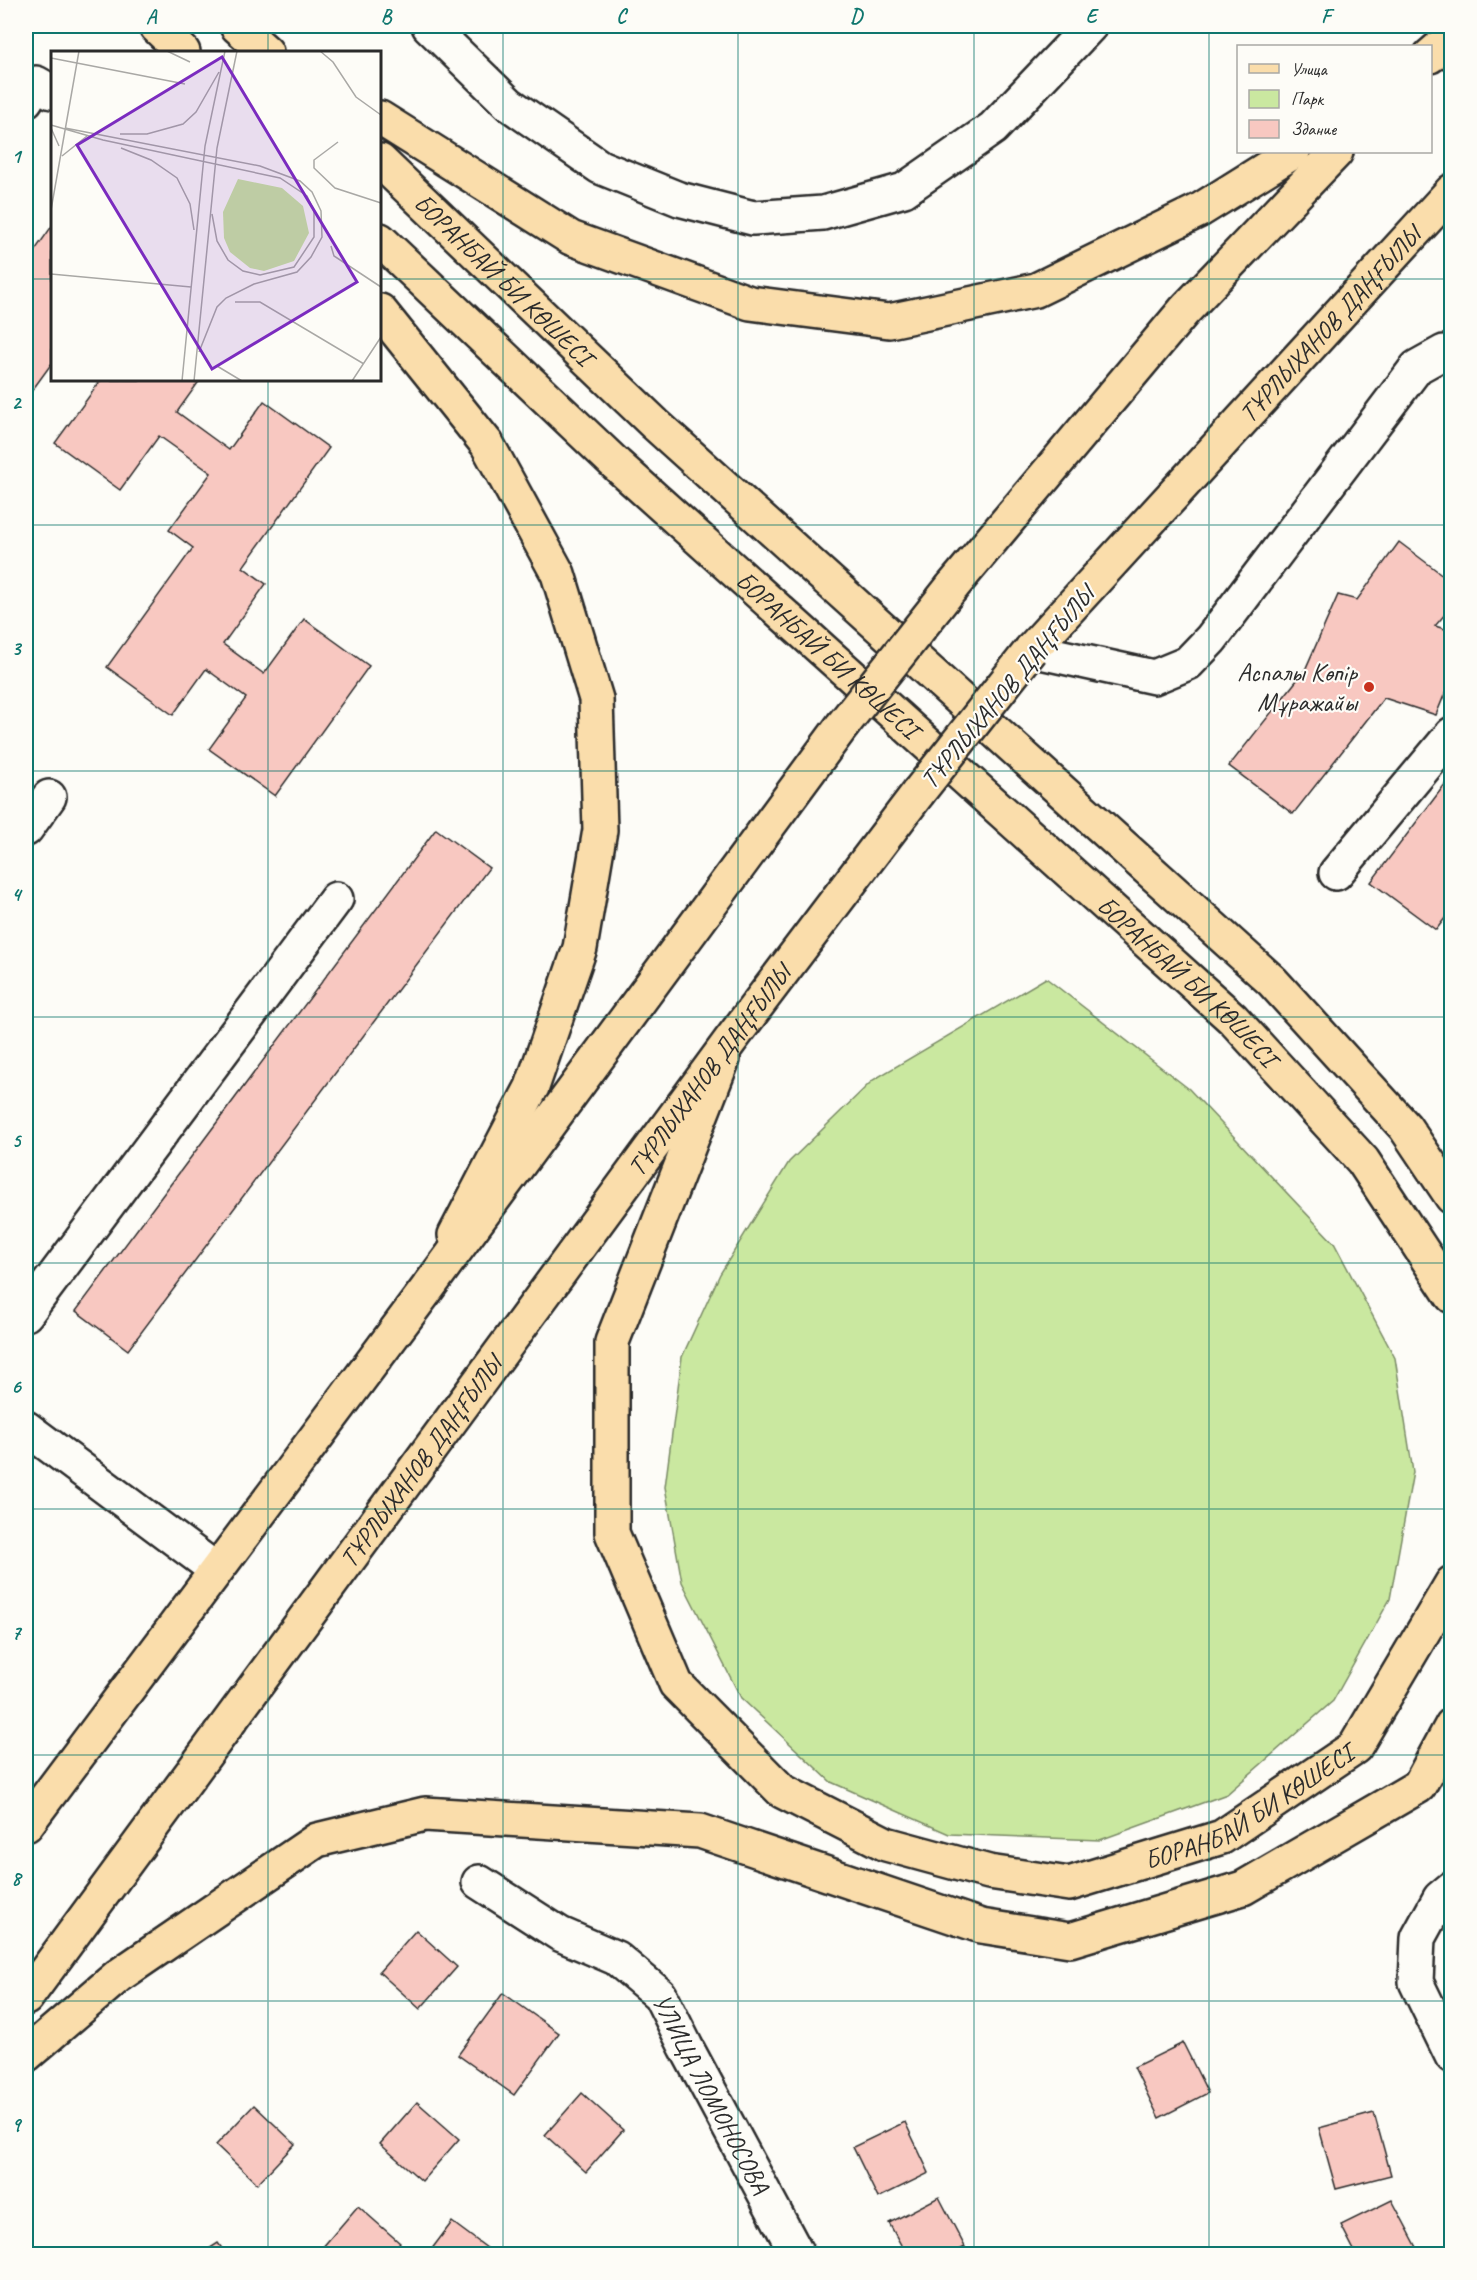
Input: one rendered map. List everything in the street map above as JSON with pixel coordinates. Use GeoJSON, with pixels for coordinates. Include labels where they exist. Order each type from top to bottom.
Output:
{"type":"FeatureCollection","features":[{"type":"Feature","properties":{"kind":"main road"},"geometry":{"type":"LineString","coordinates":[[156,26],[182,51]]}},
{"type":"Feature","properties":{"kind":"main road"},"geometry":{"type":"LineString","coordinates":[[1432,55],[1452,37]]}},
{"type":"Feature","properties":{"kind":"main road"},"geometry":{"type":"LineString","coordinates":[[250,38],[274,51]]}},
{"type":"Feature","properties":{"kind":"main road"},"geometry":{"type":"LineString","coordinates":[[381,119],[571,238],[750,303],[890,321],[1036,290],[1200,210],[1291,153]]}},
{"type":"Feature","properties":{"kind":"main road"},"geometry":{"type":"LineString","coordinates":[[26,1825],[215,1569],[427,1289],[842,726],[952,587],[1184,311],[1335,153]]}},
{"type":"Feature","properties":{"kind":"main road","name":"БОРАНБАЙ БИ КӨШЕСІ"},"geometry":{"type":"LineString","coordinates":[[381,162],[655,424],[1272,981],[1405,1127],[1452,1197]]}},
{"type":"Feature","properties":{"kind":"main road","name":"ТҰРЛЫХАНОВ ДАҢҒЫЛЫ"},"geometry":{"type":"LineString","coordinates":[[26,1998],[730,1041],[1031,650],[1452,191]]}},
{"type":"Feature","properties":{"kind":"main road","name":"БОРАНБАЙ БИ КӨШЕСІ"},"geometry":{"type":"LineString","coordinates":[[381,241],[617,465],[1233,1019],[1363,1161],[1452,1296]]}},
{"type":"Feature","properties":{"kind":"main road"},"geometry":{"type":"LineString","coordinates":[[381,311],[487,444],[558,574],[596,699],[600,830],[580,948],[532,1087],[427,1289]]}},
{"type":"Feature","properties":{"kind":"main road","name":"БОРАНБАЙ БИ КӨШЕСІ"},"geometry":{"type":"LineString","coordinates":[[730,1041],[612,1342],[612,1533],[676,1684],[782,1791],[886,1844],[989,1872],[1069,1884],[1222,1837],[1355,1747],[1452,1583]]}},
{"type":"Feature","properties":{"kind":"main road"},"geometry":{"type":"LineString","coordinates":[[26,2055],[118,1976],[317,1840],[425,1814],[700,1831],[981,1926],[1070,1940],[1243,1888],[1419,1786],[1452,1725]]}},
{"type":"Feature","properties":{"kind":"street"},"geometry":{"type":"LineString","coordinates":[[429,26],[509,104],[600,167],[679,199],[753,218],[823,213],[904,190],[993,128],[1082,28]]}},
{"type":"Feature","properties":{"kind":"street"},"geometry":{"type":"LineString","coordinates":[[26,100],[36,83],[51,91]]}},
{"type":"Feature","properties":{"kind":"street"},"geometry":{"type":"LineString","coordinates":[[1031,650],[1154,677],[1188,663],[1218,630],[1417,367],[1444,352],[1452,353]]}},
{"type":"Feature","properties":{"kind":"street"},"geometry":{"type":"LineString","coordinates":[[1336,873],[1452,734]]}},
{"type":"Feature","properties":{"kind":"street"},"geometry":{"type":"LineString","coordinates":[[26,829],[49,796]]}},
{"type":"Feature","properties":{"kind":"street"},"geometry":{"type":"LineString","coordinates":[[26,1314],[336,899]]}},
{"type":"Feature","properties":{"kind":"street"},"geometry":{"type":"LineString","coordinates":[[26,1428],[215,1569]]}},
{"type":"Feature","properties":{"kind":"street","name":"УЛИЦА ЛОМОНОСОВА"},"geometry":{"type":"LineString","coordinates":[[479,1882],[560,1934],[616,1958],[660,1995],[797,2254]]}},
{"type":"Feature","properties":{"kind":"street"},"geometry":{"type":"LineString","coordinates":[[1446,1893],[1418,1938],[1416,1982],[1452,2056]]}},
{"type":"Feature","properties":{"kind":"green space"},"geometry":{"type":"Polygon","coordinates":[[[1046,978],[1189,1089],[1334,1243],[1395,1358],[1413,1472],[1390,1599],[1333,1701],[1227,1794],[1100,1840],[949,1834],[831,1782],[741,1698],[682,1582],[665,1487],[682,1357],[720,1274],[789,1162],[873,1080],[1046,978]]]}},
{"type":"Feature","properties":{"kind":"building"},"geometry":{"type":"Polygon","coordinates":[[[51,227],[51,364],[28,396],[26,395],[26,263],[51,227]]]}},
{"type":"Feature","properties":{"kind":"building"},"geometry":{"type":"Polygon","coordinates":[[[100,381],[199,381],[177,412],[229,450],[264,401],[329,448],[243,567],[266,584],[223,644],[264,674],[304,619],[369,666],[275,796],[209,749],[246,698],[206,669],[173,715],[107,667],[193,548],[169,530],[211,473],[159,436],[120,490],[55,443],[100,381]]]}},
{"type":"Feature","properties":{"kind":"building","name":"Аспалы Көпір Мұражайы"},"geometry":{"type":"Polygon","coordinates":[[[1399,542],[1452,582],[1452,606],[1435,626],[1452,631],[1452,676],[1436,715],[1384,698],[1293,814],[1229,766],[1305,670],[1338,595],[1357,600],[1399,542]]]}},
{"type":"Feature","properties":{"kind":"building"},"geometry":{"type":"Polygon","coordinates":[[[1452,775],[1452,909],[1436,930],[1371,882],[1452,775]]]}},
{"type":"Feature","properties":{"kind":"building"},"geometry":{"type":"Polygon","coordinates":[[[436,829],[489,868],[128,1350],[76,1311],[436,829]]]}},
{"type":"Feature","properties":{"kind":"building"},"geometry":{"type":"Polygon","coordinates":[[[416,1930],[457,1967],[420,2009],[379,1972],[416,1930]]]}},
{"type":"Feature","properties":{"kind":"building"},"geometry":{"type":"Polygon","coordinates":[[[503,1993],[559,2033],[514,2095],[458,2055],[503,1993]]]}},
{"type":"Feature","properties":{"kind":"building"},"geometry":{"type":"Polygon","coordinates":[[[1183,2043],[1208,2093],[1159,2118],[1134,2067],[1183,2043]]]}},
{"type":"Feature","properties":{"kind":"building"},"geometry":{"type":"Polygon","coordinates":[[[582,2093],[623,2130],[586,2172],[545,2135],[582,2093]]]}},
{"type":"Feature","properties":{"kind":"building"},"geometry":{"type":"Polygon","coordinates":[[[417,2102],[459,2139],[422,2181],[380,2144],[417,2102]]]}},
{"type":"Feature","properties":{"kind":"building"},"geometry":{"type":"Polygon","coordinates":[[[254,2105],[295,2144],[257,2184],[216,2145],[254,2105]]]}},
{"type":"Feature","properties":{"kind":"building"},"geometry":{"type":"Polygon","coordinates":[[[1374,2113],[1391,2175],[1336,2189],[1319,2128],[1374,2113]]]}},
{"type":"Feature","properties":{"kind":"building"},"geometry":{"type":"Polygon","coordinates":[[[905,2122],[929,2173],[878,2198],[853,2147],[905,2122]]]}},
{"type":"Feature","properties":{"kind":"building"},"geometry":{"type":"Polygon","coordinates":[[[939,2197],[965,2247],[951,2254],[906,2254],[889,2223],[939,2197]]]}},
{"type":"Feature","properties":{"kind":"building"},"geometry":{"type":"Polygon","coordinates":[[[1392,2200],[1420,2253],[1356,2254],[1341,2225],[1392,2200]]]}},
{"type":"Feature","properties":{"kind":"building"},"geometry":{"type":"Polygon","coordinates":[[[358,2206],[400,2243],[390,2254],[329,2254],[322,2248],[358,2206]]]}},
{"type":"Feature","properties":{"kind":"building"},"geometry":{"type":"Polygon","coordinates":[[[452,2222],[495,2254],[428,2254],[452,2222]]]}},
{"type":"Feature","properties":{"kind":"building"},"geometry":{"type":"Polygon","coordinates":[[[218,2243],[226,2254],[201,2254],[218,2243]]]}},
{"type":"Feature","properties":{"kind":"place","name":"Аспалы Көпір Мұражайы"},"geometry":{"type":"Point","coordinates":[1369,687]}}]}
